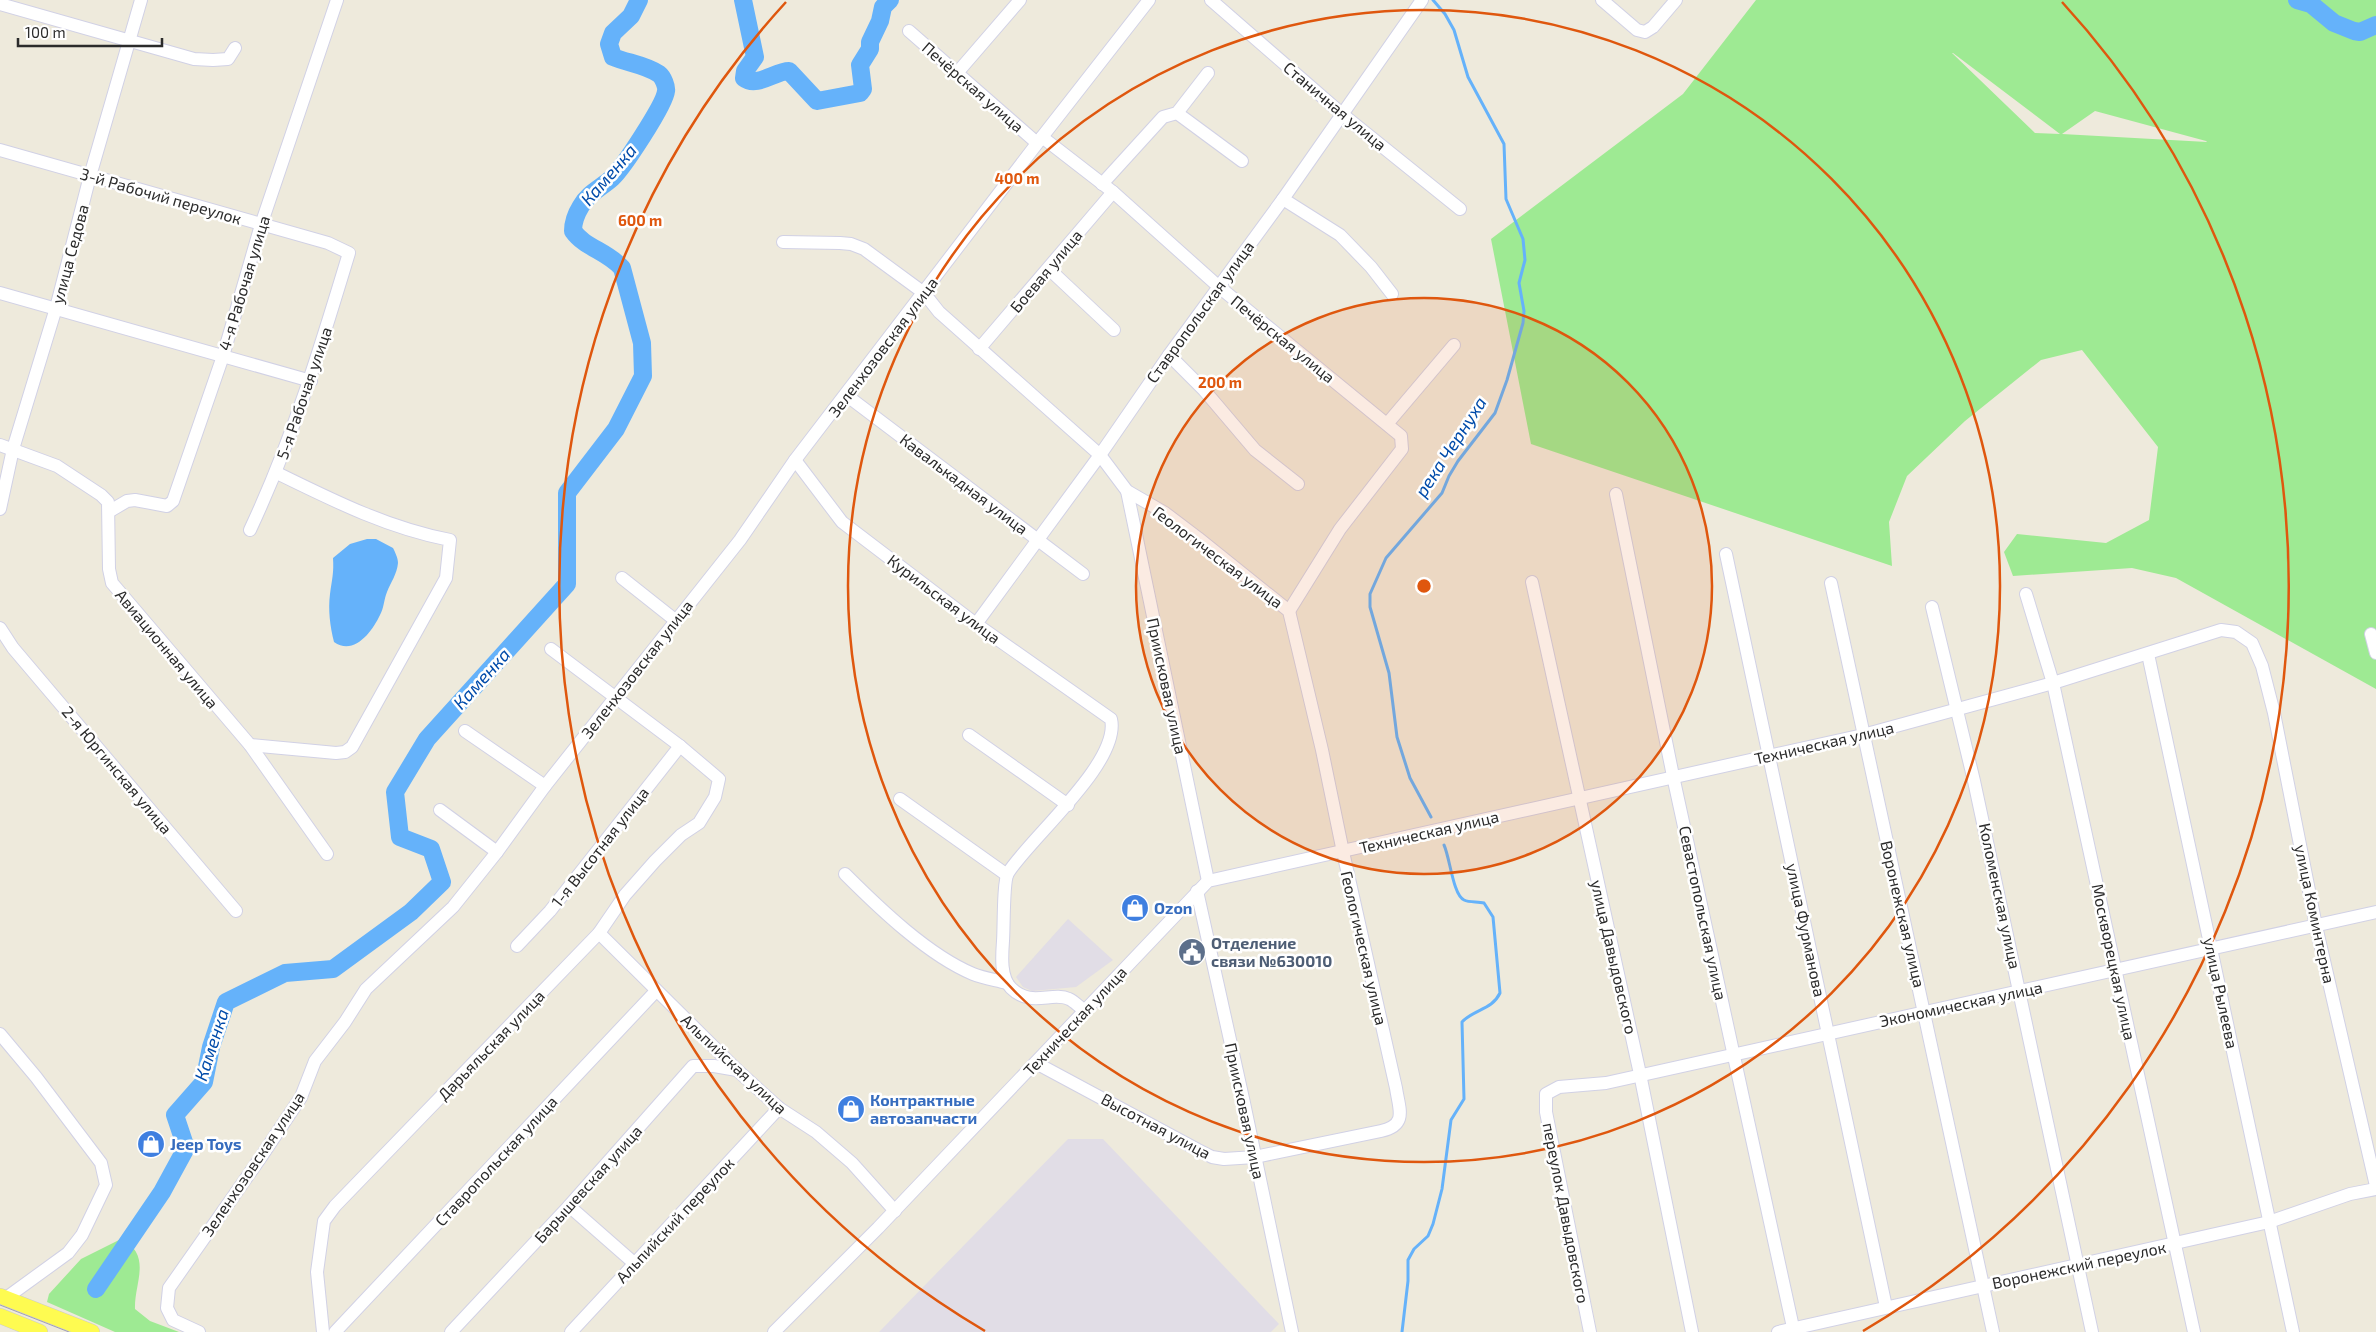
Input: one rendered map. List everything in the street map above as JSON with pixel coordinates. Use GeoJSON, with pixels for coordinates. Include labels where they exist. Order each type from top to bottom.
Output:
{"type":"FeatureCollection","features":[{"type":"Feature","properties":{"kind":"main road"},"geometry":{"type":"LineString","coordinates":[[3,1297],[82,1330]]}},
{"type":"Feature","properties":{"kind":"main road"},"geometry":{"type":"LineString","coordinates":[[0,1316],[40,1332]]}},
{"type":"Feature","properties":{"kind":"street","name":"улица Седова"},"geometry":{"type":"LineString","coordinates":[[0,509],[13,449],[56,308],[90,176],[141,0]]}},
{"type":"Feature","properties":{"kind":"street","name":"4-я Рабочая улица"},"geometry":{"type":"LineString","coordinates":[[110,511],[127,501],[135,500],[167,506],[172,501],[223,356],[261,225],[337,0]]}},
{"type":"Feature","properties":{"kind":"street"},"geometry":{"type":"LineString","coordinates":[[957,73],[1020,0]]}},
{"type":"Feature","properties":{"kind":"street","name":"Зеленхозовская улица"},"geometry":{"type":"LineString","coordinates":[[199,1332],[173,1320],[167,1308],[169,1288],[301,1097],[315,1061],[345,1022],[366,989],[453,907],[497,852],[545,786],[740,540],[795,460],[1039,140],[1149,0]]}},
{"type":"Feature","properties":{"kind":"street","name":"Станичная улица"},"geometry":{"type":"LineString","coordinates":[[1211,0],[1342,114],[1460,209]]}},
{"type":"Feature","properties":{"kind":"street","name":"Ставропольская улица"},"geometry":{"type":"LineString","coordinates":[[976,624],[1100,455],[1218,286],[1283,199],[1422,0]]}},
{"type":"Feature","properties":{"kind":"street"},"geometry":{"type":"LineString","coordinates":[[1602,0],[1637,30],[1645,32],[1653,27],[1676,0]]}},
{"type":"Feature","properties":{"kind":"street"},"geometry":{"type":"LineString","coordinates":[[0,4],[129,42],[194,58],[213,60],[228,58],[235,48]]}},
{"type":"Feature","properties":{"kind":"street","name":"Печёрская улица"},"geometry":{"type":"LineString","coordinates":[[909,31],[1039,140],[1108,188],[1218,286],[1401,436],[1402,449],[1340,529],[1289,611]]}},
{"type":"Feature","properties":{"kind":"street","name":"Боевая улица"},"geometry":{"type":"LineString","coordinates":[[979,349],[1049,269],[1163,117],[1177,113],[1208,73]]}},
{"type":"Feature","properties":{"kind":"street"},"geometry":{"type":"LineString","coordinates":[[1177,113],[1242,161]]}},
{"type":"Feature","properties":{"kind":"street","name":"3-й Рабочий переулок"},"geometry":{"type":"LineString","coordinates":[[0,150],[328,243],[349,253]]}},
{"type":"Feature","properties":{"kind":"street"},"geometry":{"type":"LineString","coordinates":[[1283,199],[1340,235],[1371,267],[1392,294]]}},
{"type":"Feature","properties":{"kind":"street","name":"Геологическая улица"},"geometry":{"type":"LineString","coordinates":[[783,242],[851,244],[864,249],[924,293],[939,312],[979,349],[1100,455],[1127,491],[1165,514],[1198,538],[1289,611],[1322,750],[1396,1088],[1400,1116],[1398,1123]]}},
{"type":"Feature","properties":{"kind":"street","name":"5-я Рабочая улица"},"geometry":{"type":"LineString","coordinates":[[250,530],[277,473],[311,381],[349,253]]}},
{"type":"Feature","properties":{"kind":"street"},"geometry":{"type":"LineString","coordinates":[[1049,269],[1114,330]]}},
{"type":"Feature","properties":{"kind":"street"},"geometry":{"type":"LineString","coordinates":[[0,293],[311,381]]}},
{"type":"Feature","properties":{"kind":"street"},"geometry":{"type":"LineString","coordinates":[[1387,424],[1454,345]]}},
{"type":"Feature","properties":{"kind":"street"},"geometry":{"type":"LineString","coordinates":[[1169,355],[1204,390],[1255,450],[1298,484]]}},
{"type":"Feature","properties":{"kind":"street","name":"Кавалькадная улица"},"geometry":{"type":"LineString","coordinates":[[846,395],[1083,574]]}},
{"type":"Feature","properties":{"kind":"street"},"geometry":{"type":"LineString","coordinates":[[0,445],[57,466],[101,495],[108,502],[110,511]]}},
{"type":"Feature","properties":{"kind":"street","name":"Курильская улица"},"geometry":{"type":"LineString","coordinates":[[795,460],[842,522],[976,624],[1111,719],[1113,728],[1111,739],[1093,771],[1068,805]]}},
{"type":"Feature","properties":{"kind":"street"},"geometry":{"type":"LineString","coordinates":[[250,745],[336,753],[345,752],[352,747],[446,578],[450,540],[420,534],[379,521],[277,473]]}},
{"type":"Feature","properties":{"kind":"street","name":"Приисковая улица"},"geometry":{"type":"LineString","coordinates":[[1127,491],[1208,881]]}},
{"type":"Feature","properties":{"kind":"street","name":"Севастопольская улица"},"geometry":{"type":"LineString","coordinates":[[1616,494],[1674,776],[1793,1330]]}},
{"type":"Feature","properties":{"kind":"street","name":"Авиационная улица"},"geometry":{"type":"LineString","coordinates":[[110,511],[109,570],[112,583],[183,669],[250,745],[327,854]]}},
{"type":"Feature","properties":{"kind":"street","name":"улица Фурманова"},"geometry":{"type":"LineString","coordinates":[[1726,554],[1886,1307]]}},
{"type":"Feature","properties":{"kind":"street"},"geometry":{"type":"LineString","coordinates":[[622,578],[676,620]]}},
{"type":"Feature","properties":{"kind":"street","name":"улица Давыдовского"},"geometry":{"type":"LineString","coordinates":[[1532,582],[1640,1074],[1692,1332]]}},
{"type":"Feature","properties":{"kind":"street","name":"Воронежская улица"},"geometry":{"type":"LineString","coordinates":[[1831,583],[1993,1332]]}},
{"type":"Feature","properties":{"kind":"street","name":"Москворецкая улица"},"geometry":{"type":"LineString","coordinates":[[2026,594],[2053,683],[2194,1332]]}},
{"type":"Feature","properties":{"kind":"street","name":"Коломенская улица"},"geometry":{"type":"LineString","coordinates":[[1932,607],[1958,710],[2021,991],[2092,1332]]}},
{"type":"Feature","properties":{"kind":"street","name":"2-я Юргинская улица"},"geometry":{"type":"LineString","coordinates":[[0,628],[13,648],[236,911]]}},
{"type":"Feature","properties":{"kind":"street","name":"Техническая улица"},"geometry":{"type":"LineString","coordinates":[[774,1332],[1036,1064],[1084,1010],[1196,891],[1208,881],[1863,735],[2053,683],[2221,630],[2236,632],[2252,643]]}},
{"type":"Feature","properties":{"kind":"street"},"geometry":{"type":"LineString","coordinates":[[2371,634],[2376,653]]}},
{"type":"Feature","properties":{"kind":"street","name":"улица Коминтерна"},"geometry":{"type":"LineString","coordinates":[[2252,643],[2262,666],[2274,712],[2316,926],[2376,1187]]}},
{"type":"Feature","properties":{"kind":"street"},"geometry":{"type":"LineString","coordinates":[[551,649],[680,746]]}},
{"type":"Feature","properties":{"kind":"street","name":"улица Рылеева"},"geometry":{"type":"LineString","coordinates":[[2148,654],[2293,1332]]}},
{"type":"Feature","properties":{"kind":"street"},"geometry":{"type":"LineString","coordinates":[[465,731],[545,786]]}},
{"type":"Feature","properties":{"kind":"street"},"geometry":{"type":"LineString","coordinates":[[969,735],[1068,805],[1007,875],[1002,960],[1007,983],[1012,990],[1039,1000],[1068,998],[1084,1010]]}},
{"type":"Feature","properties":{"kind":"street","name":"Дарьяльская улица"},"geometry":{"type":"LineString","coordinates":[[323,1332],[317,1272],[324,1221],[335,1206],[599,933],[626,895],[655,861],[681,835],[699,823],[715,797],[719,779],[680,746]]}},
{"type":"Feature","properties":{"kind":"street","name":"1-я Высотная улица"},"geometry":{"type":"LineString","coordinates":[[517,946],[555,904],[680,746]]}},
{"type":"Feature","properties":{"kind":"street"},"geometry":{"type":"LineString","coordinates":[[900,798],[1007,875]]}},
{"type":"Feature","properties":{"kind":"street"},"geometry":{"type":"LineString","coordinates":[[440,810],[497,852]]}},
{"type":"Feature","properties":{"kind":"street"},"geometry":{"type":"LineString","coordinates":[[846,874],[889,918],[947,960],[974,974],[1007,983]]}},
{"type":"Feature","properties":{"kind":"street","name":"Приисковая улица"},"geometry":{"type":"LineString","coordinates":[[1196,891],[1292,1332]]}},
{"type":"Feature","properties":{"kind":"street","name":"Экономическая улица"},"geometry":{"type":"LineString","coordinates":[[1546,1094],[1559,1087],[1606,1083],[2376,912]]}},
{"type":"Feature","properties":{"kind":"street","name":"Альпийская улица"},"geometry":{"type":"LineString","coordinates":[[599,933],[779,1108],[816,1132],[852,1163],[894,1211]]}},
{"type":"Feature","properties":{"kind":"street","name":"Ставропольская улица"},"geometry":{"type":"LineString","coordinates":[[335,1332],[656,990]]}},
{"type":"Feature","properties":{"kind":"street"},"geometry":{"type":"LineString","coordinates":[[0,1034],[36,1077],[101,1163],[106,1185],[82,1235],[68,1253],[3,1297]]}},
{"type":"Feature","properties":{"kind":"street","name":"Высотная улица"},"geometry":{"type":"LineString","coordinates":[[1036,1064],[1212,1157],[1224,1159],[1254,1157],[1392,1128],[1398,1123]]}},
{"type":"Feature","properties":{"kind":"street","name":"Барышевская улица"},"geometry":{"type":"LineString","coordinates":[[451,1332],[569,1206],[693,1066],[714,1066],[738,1070]]}},
{"type":"Feature","properties":{"kind":"street","name":"переулок Давыдовского"},"geometry":{"type":"LineString","coordinates":[[1546,1094],[1546,1112],[1590,1332]]}},
{"type":"Feature","properties":{"kind":"street","name":"Альпийский переулок"},"geometry":{"type":"LineString","coordinates":[[571,1332],[779,1108]]}},
{"type":"Feature","properties":{"kind":"street","name":"Воронежский переулок"},"geometry":{"type":"LineString","coordinates":[[1778,1332],[2269,1222],[2376,1187]]}},
{"type":"Feature","properties":{"kind":"street"},"geometry":{"type":"LineString","coordinates":[[569,1206],[634,1263]]}},
{"type":"Feature","properties":{"kind":"shaded area"},"geometry":{"type":"Polygon","coordinates":[[[1068,919],[1113,960],[1076,987],[1032,991],[1023,987],[1016,977],[1068,919]]]}},
{"type":"Feature","properties":{"kind":"shaded area"},"geometry":{"type":"Polygon","coordinates":[[[1068,1139],[1103,1139],[1279,1324],[1271,1332],[879,1332],[1068,1139]]]}},
{"type":"Feature","properties":{"kind":"green space"},"geometry":{"type":"Polygon","coordinates":[[[1756,0],[2376,0],[2376,689],[2176,578],[2132,568],[2013,576],[2004,552],[2017,534],[2106,543],[2149,520],[2158,447],[2082,350],[2041,360],[1965,421],[1907,476],[1889,522],[1892,566],[1531,444],[1491,239],[1683,94],[1756,0]],[[1953,53],[2035,133],[2060,134],[1953,53]],[[2095,111],[2062,134],[2207,142],[2206,141],[2095,111]]]}},
{"type":"Feature","properties":{"kind":"green space"},"geometry":{"type":"Polygon","coordinates":[[[121,1239],[137,1253],[139,1261],[140,1270],[135,1309],[150,1321],[179,1332],[115,1332],[47,1302],[49,1294],[81,1259],[121,1239]]]}},
{"type":"Feature","properties":{"kind":"water"},"geometry":{"type":"Polygon","coordinates":[[[367,539],[376,539],[393,548],[398,563],[377,622],[362,640],[348,646],[341,646],[334,642],[331,630],[329,600],[333,558],[350,544],[367,539]]]}},
{"type":"Feature","properties":{"kind":"waterway","name":"Каменка"},"geometry":{"type":"LineString","coordinates":[[96,1289],[162,1192],[186,1148],[175,1115],[204,1082],[211,1047],[226,1002],[285,973],[333,969],[411,912],[442,882],[431,849],[400,837],[395,792],[427,739],[567,584],[567,493],[616,429],[643,376],[642,343],[622,268],[610,257],[584,242],[573,231],[575,218],[584,201],[612,178],[625,162],[643,136],[664,98],[666,87],[659,74],[643,66],[613,57],[609,44],[613,33],[631,16],[639,0]]}},
{"type":"Feature","properties":{"kind":"waterway"},"geometry":{"type":"LineString","coordinates":[[743,0],[755,57],[745,71],[744,78],[749,81],[755,81],[789,71],[817,101],[860,93],[863,89],[860,65],[870,49],[870,42],[880,21],[883,7],[890,0]]}},
{"type":"Feature","properties":{"kind":"waterway","name":"река Чернуха"},"geometry":{"type":"LineString","coordinates":[[1431,817],[1410,778],[1397,737],[1389,673],[1370,607],[1370,594],[1386,558],[1442,493],[1458,461],[1495,413],[1507,380],[1523,323],[1524,311],[1519,283],[1525,260],[1523,239],[1506,199],[1504,144],[1468,77],[1454,30],[1445,14],[1433,0]]}},
{"type":"Feature","properties":{"kind":"waterway"},"geometry":{"type":"LineString","coordinates":[[2297,0],[2311,4],[2334,23],[2354,31],[2360,32],[2376,25]]}},
{"type":"Feature","properties":{"kind":"waterway","name":"река Чернуха"},"geometry":{"type":"LineString","coordinates":[[1402,1332],[1408,1281],[1408,1260],[1414,1249],[1428,1236],[1433,1224],[1442,1189],[1451,1120],[1464,1099],[1462,1022],[1492,1003],[1500,993],[1493,917],[1484,903],[1466,901],[1460,897],[1454,884],[1444,845]]}},
{"type":"Feature","properties":{"kind":"tram line"},"geometry":{"type":"LineString","coordinates":[[0,1305],[69,1332]]}},
{"type":"Feature","properties":{"kind":"place","name":"Ozon"},"geometry":{"type":"Point","coordinates":[1135,908]}},
{"type":"Feature","properties":{"kind":"place","name":"Отделение связи №630010"},"geometry":{"type":"Point","coordinates":[1192,952]}},
{"type":"Feature","properties":{"kind":"place","name":"Контрактные автозапчасти"},"geometry":{"type":"Point","coordinates":[851,1109]}},
{"type":"Feature","properties":{"kind":"place","name":"Jeep Toys"},"geometry":{"type":"Point","coordinates":[151,1144]}}]}
